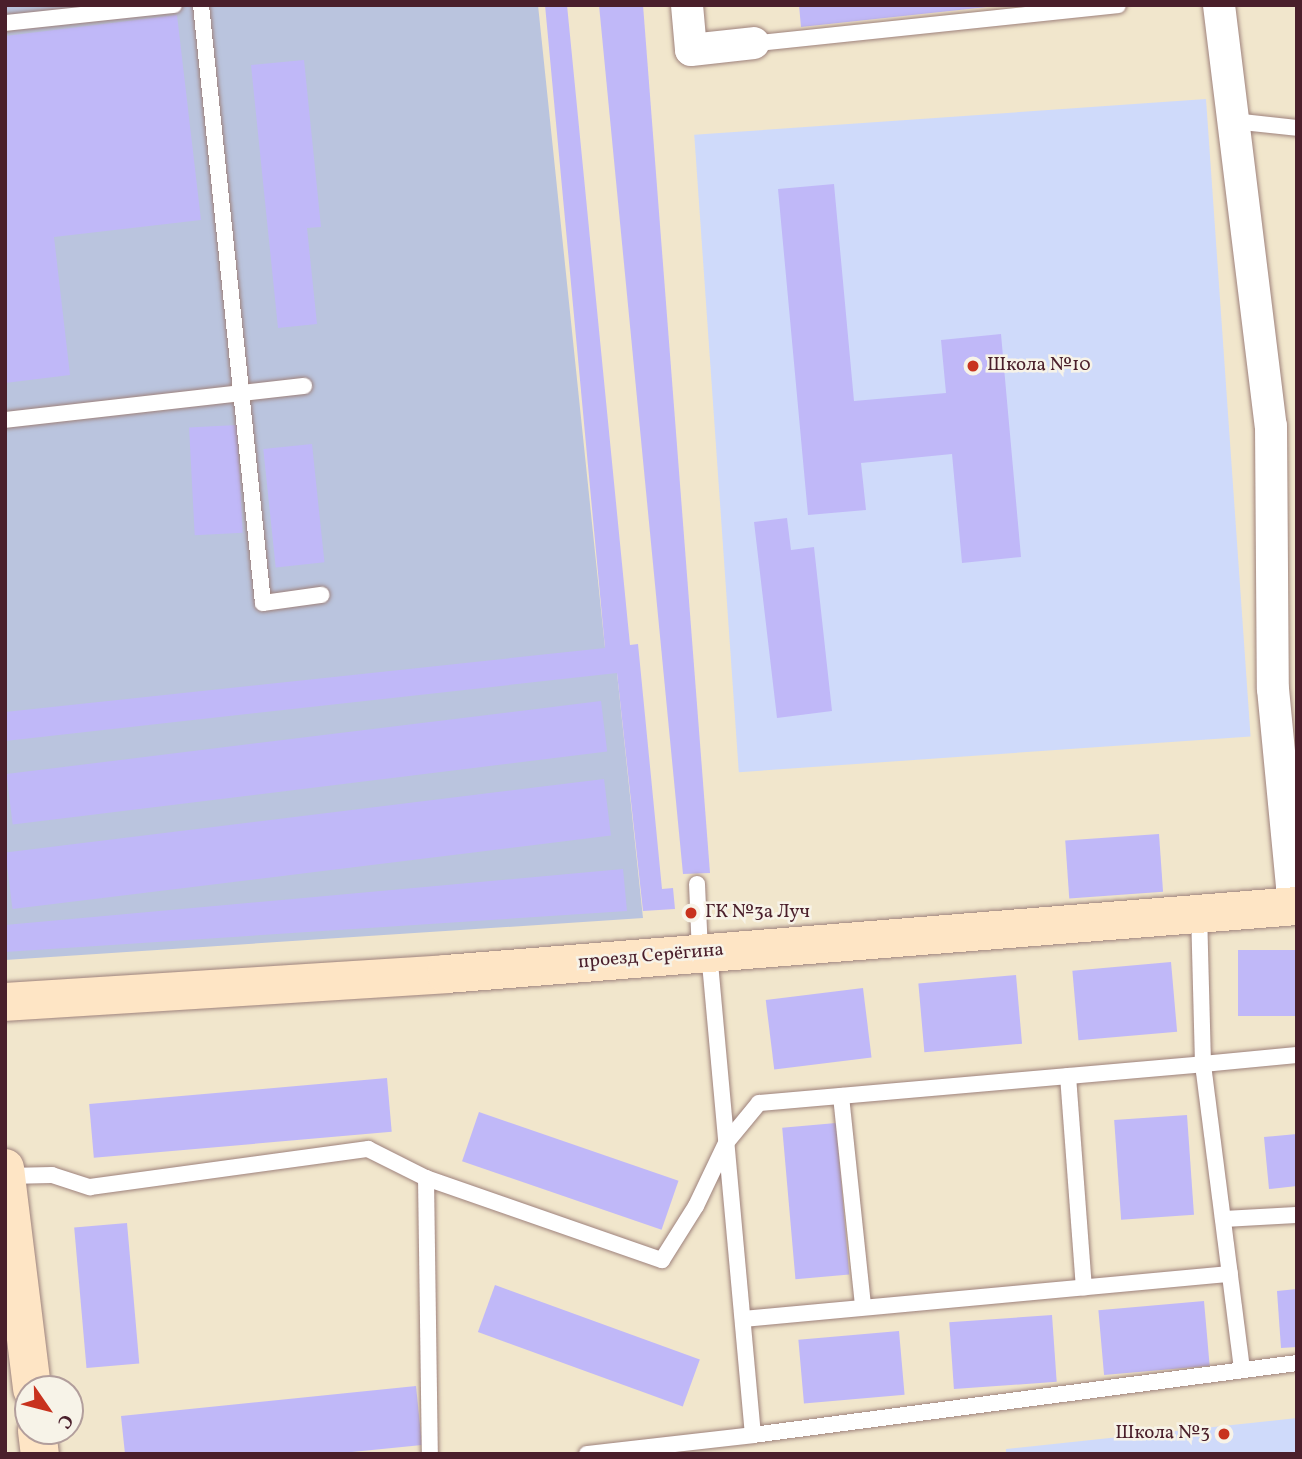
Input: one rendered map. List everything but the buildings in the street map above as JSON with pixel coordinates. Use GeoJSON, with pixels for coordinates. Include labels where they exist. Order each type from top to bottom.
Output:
{"type":"FeatureCollection","features":[{"type":"Feature","properties":{"kind":"street"},"geometry":{"type":"LineString","coordinates":[[1219,5],[1270,426],[1273,689],[1295,906]]}},
{"type":"Feature","properties":{"kind":"street","name":"проезд Серёгина"},"geometry":{"type":"LineString","coordinates":[[5,1002],[705,953],[1295,906]]}},
{"type":"Feature","properties":{"kind":"street"},"geometry":{"type":"LineString","coordinates":[[6,1172],[30,1375]]}},
{"type":"Feature","properties":{"kind":"lane"},"geometry":{"type":"LineString","coordinates":[[5,23],[174,5]]}},
{"type":"Feature","properties":{"kind":"lane"},"geometry":{"type":"LineString","coordinates":[[201,5],[263,603],[321,595]]}},
{"type":"Feature","properties":{"kind":"lane"},"geometry":{"type":"LineString","coordinates":[[687,5],[691,50],[1118,5]]}},
{"type":"Feature","properties":{"kind":"lane"},"geometry":{"type":"LineString","coordinates":[[1233,121],[1297,128]]}},
{"type":"Feature","properties":{"kind":"lane"},"geometry":{"type":"LineString","coordinates":[[5,420],[304,386]]}},
{"type":"Feature","properties":{"kind":"lane"},"geometry":{"type":"LineString","coordinates":[[697,884],[726,1143],[753,1435]]}},
{"type":"Feature","properties":{"kind":"lane"},"geometry":{"type":"LineString","coordinates":[[1199,914],[1202,1064],[1242,1369]]}},
{"type":"Feature","properties":{"kind":"lane"},"geometry":{"type":"LineString","coordinates":[[6,1172],[52,1175],[90,1187],[368,1149],[426,1178],[662,1260],[696,1206],[726,1143],[759,1103],[1297,1055]]}},
{"type":"Feature","properties":{"kind":"lane"},"geometry":{"type":"LineString","coordinates":[[1068,1076],[1084,1287]]}},
{"type":"Feature","properties":{"kind":"lane"},"geometry":{"type":"LineString","coordinates":[[841,1096],[863,1307]]}},
{"type":"Feature","properties":{"kind":"lane"},"geometry":{"type":"LineString","coordinates":[[426,1178],[430,1454]]}},
{"type":"Feature","properties":{"kind":"lane"},"geometry":{"type":"LineString","coordinates":[[1223,1219],[1297,1215]]}},
{"type":"Feature","properties":{"kind":"lane"},"geometry":{"type":"LineString","coordinates":[[743,1319],[1230,1274]]}},
{"type":"Feature","properties":{"kind":"lane"},"geometry":{"type":"LineString","coordinates":[[587,1454],[753,1435],[1297,1363]]}},
{"type":"Feature","properties":{"kind":"shaded area"},"geometry":{"type":"Polygon","coordinates":[[[5,5],[538,5],[605,648],[609,673],[617,673],[643,918],[5,960],[5,5]]]}},
{"type":"Feature","properties":{"kind":"shaded area"},"geometry":{"type":"Polygon","coordinates":[[[1206,99],[1251,736],[739,772],[694,135],[1206,99]]]}},
{"type":"Feature","properties":{"kind":"shaded area","name":"Школа №3"},"geometry":{"type":"Polygon","coordinates":[[[1297,1418],[1297,1454],[1006,1454],[1006,1449],[1297,1418]]]}},
{"type":"Feature","properties":{"kind":"place","name":"Школа №10"},"geometry":{"type":"Point","coordinates":[973,366]}},
{"type":"Feature","properties":{"kind":"place","name":"ГК №3а Луч"},"geometry":{"type":"Point","coordinates":[691,913]}},
{"type":"Feature","properties":{"kind":"place","name":"Школа №3"},"geometry":{"type":"Point","coordinates":[1224,1434]}}]}
